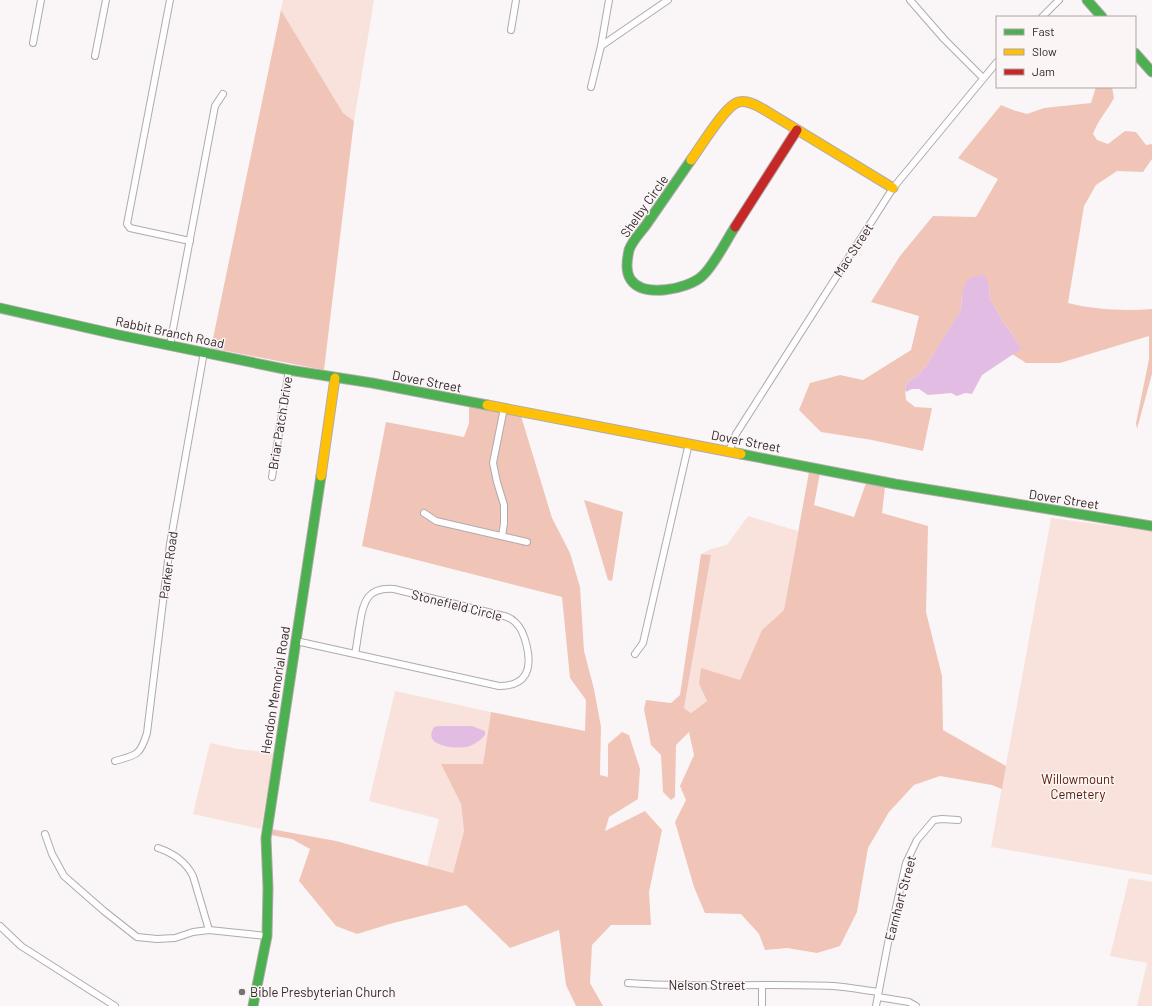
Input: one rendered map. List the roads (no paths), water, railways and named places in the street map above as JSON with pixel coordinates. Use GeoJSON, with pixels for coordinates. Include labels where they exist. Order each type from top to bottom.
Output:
{"type":"FeatureCollection","features":[{"type":"Feature","properties":{"kind":"street"},"geometry":{"type":"LineString","coordinates":[[33,43],[41,0]]}},
{"type":"Feature","properties":{"kind":"street"},"geometry":{"type":"LineString","coordinates":[[95,56],[106,0]]}},
{"type":"Feature","properties":{"kind":"street"},"geometry":{"type":"LineString","coordinates":[[170,0],[127,224],[130,228],[190,241]]}},
{"type":"Feature","properties":{"kind":"street"},"geometry":{"type":"LineString","coordinates":[[511,30],[516,0]]}},
{"type":"Feature","properties":{"kind":"street"},"geometry":{"type":"LineString","coordinates":[[592,88],[609,0]]}},
{"type":"Feature","properties":{"kind":"street"},"geometry":{"type":"LineString","coordinates":[[601,46],[668,0]]}},
{"type":"Feature","properties":{"kind":"street"},"geometry":{"type":"LineString","coordinates":[[910,0],[944,39],[983,78]]}},
{"type":"Feature","properties":{"kind":"street"},"geometry":{"type":"LineString","coordinates":[[1043,16],[1059,0]]}},
{"type":"Feature","properties":{"kind":"street"},"geometry":{"type":"LineString","coordinates":[[1087,0],[1101,16]]}},
{"type":"Feature","properties":{"kind":"street"},"geometry":{"type":"LineString","coordinates":[[1136,54],[1152,72]]}},
{"type":"Feature","properties":{"kind":"street","name":"Mac Street"},"geometry":{"type":"LineString","coordinates":[[728,451],[736,434],[893,188],[996,63]]}},
{"type":"Feature","properties":{"kind":"street"},"geometry":{"type":"LineString","coordinates":[[170,345],[215,106],[223,94]]}},
{"type":"Feature","properties":{"kind":"street","name":"Shelby Circle"},"geometry":{"type":"LineString","coordinates":[[797,130],[705,274],[698,280],[681,288],[649,290],[638,287],[631,280],[626,271],[630,248],[727,109],[733,103],[738,101],[753,104],[797,130],[893,188]]}},
{"type":"Feature","properties":{"kind":"street","name":"Rabbit Branch Road"},"geometry":{"type":"LineString","coordinates":[[0,308],[289,370],[335,378]]}},
{"type":"Feature","properties":{"kind":"street","name":"Parker Road"},"geometry":{"type":"LineString","coordinates":[[115,760],[132,756],[138,752],[143,746],[147,733],[170,544],[204,352]]}},
{"type":"Feature","properties":{"kind":"street","name":"Briar Patch Drive"},"geometry":{"type":"LineString","coordinates":[[272,477],[289,370]]}},
{"type":"Feature","properties":{"kind":"street","name":"Dover Street"},"geometry":{"type":"LineString","coordinates":[[335,378],[689,443],[895,484],[1152,526]]}},
{"type":"Feature","properties":{"kind":"street","name":"Hendon Memorial Road"},"geometry":{"type":"LineString","coordinates":[[253,1006],[267,936],[268,888],[266,838],[315,523],[335,378]]}},
{"type":"Feature","properties":{"kind":"street"},"geometry":{"type":"LineString","coordinates":[[502,536],[504,505],[493,463],[504,408]]}},
{"type":"Feature","properties":{"kind":"street"},"geometry":{"type":"LineString","coordinates":[[635,654],[643,643],[689,443]]}},
{"type":"Feature","properties":{"kind":"street"},"geometry":{"type":"LineString","coordinates":[[424,512],[436,521],[527,542]]}},
{"type":"Feature","properties":{"kind":"street","name":"Stonefield Circle"},"geometry":{"type":"LineString","coordinates":[[296,641],[499,686],[515,684],[523,679],[527,672],[530,659],[524,634],[515,621],[504,616],[386,588],[377,590],[362,607],[355,654]]}},
{"type":"Feature","properties":{"kind":"street","name":"Earnhart Street"},"geometry":{"type":"LineString","coordinates":[[876,1006],[888,942],[906,863],[917,840],[934,820],[958,820]]}},
{"type":"Feature","properties":{"kind":"street"},"geometry":{"type":"LineString","coordinates":[[46,834],[52,854],[64,876],[104,911],[137,937],[156,939],[175,938],[193,932],[208,930],[267,936]]}},
{"type":"Feature","properties":{"kind":"street"},"geometry":{"type":"LineString","coordinates":[[158,848],[170,852],[190,870],[208,930]]}},
{"type":"Feature","properties":{"kind":"street"},"geometry":{"type":"LineString","coordinates":[[0,926],[21,946],[115,1006]]}},
{"type":"Feature","properties":{"kind":"street","name":"Nelson Street"},"geometry":{"type":"LineString","coordinates":[[628,983],[657,985],[834,986],[878,994],[909,1002],[916,1006]]}},
{"type":"Feature","properties":{"kind":"street"},"geometry":{"type":"LineString","coordinates":[[762,985],[762,1006]]}},
{"type":"Feature","properties":{"kind":"place","name":"Bible Presbyterian Church"},"geometry":{"type":"Point","coordinates":[242,992]}},
{"type":"Feature","properties":{"kind":"park label","name":"Willowmount Cemetery"},"geometry":{"type":"Point","coordinates":[1078,786]}}]}
